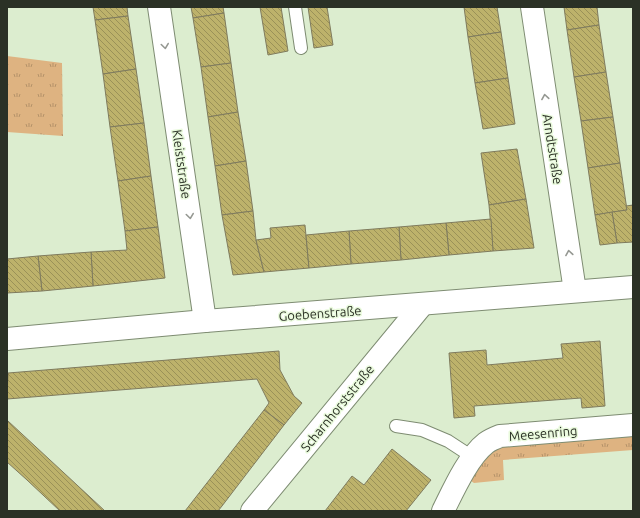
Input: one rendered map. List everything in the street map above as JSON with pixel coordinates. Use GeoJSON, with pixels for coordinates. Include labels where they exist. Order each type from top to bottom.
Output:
{"type":"FeatureCollection","features":[{"type":"Feature","properties":{"kind":"street","name":"Kleiststraße"},"geometry":{"type":"LineString","coordinates":[[159,7],[205,322]]}},
{"type":"Feature","properties":{"kind":"street","name":"Arndtstraße"},"geometry":{"type":"LineString","coordinates":[[532,7],[575,292]]}},
{"type":"Feature","properties":{"kind":"street","name":"Goebenstraße"},"geometry":{"type":"LineString","coordinates":[[7,339],[633,287]]}},
{"type":"Feature","properties":{"kind":"street","name":"Scharnhorststraße"},"geometry":{"type":"LineString","coordinates":[[252,511],[422,305]]}},
{"type":"Feature","properties":{"kind":"street","name":"Meesenring"},"geometry":{"type":"LineString","coordinates":[[443,511],[463,472],[486,443],[500,436],[633,425]]}},
{"type":"Feature","properties":{"kind":"lane"},"geometry":{"type":"LineString","coordinates":[[295,7],[302,48]]}},
{"type":"Feature","properties":{"kind":"lane"},"geometry":{"type":"LineString","coordinates":[[396,426],[422,430],[448,441],[474,458]]}},
{"type":"Feature","properties":{"kind":"green space"},"geometry":{"type":"Polygon","coordinates":[[[7,56],[62,63],[63,136],[7,132],[7,56]]]}},
{"type":"Feature","properties":{"kind":"green space"},"geometry":{"type":"Polygon","coordinates":[[[633,434],[633,450],[503,460],[504,480],[474,483],[471,481],[470,476],[491,451],[502,445],[633,434]]]}},
{"type":"Feature","properties":{"kind":"building"},"geometry":{"type":"Polygon","coordinates":[[[93,7],[127,7],[128,16],[95,20],[93,7]]]}},
{"type":"Feature","properties":{"kind":"building"},"geometry":{"type":"Polygon","coordinates":[[[191,7],[223,7],[224,13],[193,18],[191,7]]]}},
{"type":"Feature","properties":{"kind":"building"},"geometry":{"type":"Polygon","coordinates":[[[260,7],[281,7],[288,51],[268,55],[260,7]]]}},
{"type":"Feature","properties":{"kind":"building"},"geometry":{"type":"Polygon","coordinates":[[[308,7],[327,7],[333,45],[314,48],[308,7]]]}},
{"type":"Feature","properties":{"kind":"building"},"geometry":{"type":"Polygon","coordinates":[[[464,7],[497,7],[501,32],[468,37],[464,7]]]}},
{"type":"Feature","properties":{"kind":"building"},"geometry":{"type":"Polygon","coordinates":[[[564,7],[597,7],[599,25],[567,30],[564,7]]]}},
{"type":"Feature","properties":{"kind":"building"},"geometry":{"type":"Polygon","coordinates":[[[224,13],[231,63],[201,67],[193,18],[224,13]]]}},
{"type":"Feature","properties":{"kind":"building"},"geometry":{"type":"Polygon","coordinates":[[[128,16],[136,69],[103,74],[95,20],[128,16]]]}},
{"type":"Feature","properties":{"kind":"building"},"geometry":{"type":"Polygon","coordinates":[[[599,25],[606,72],[574,77],[567,30],[599,25]]]}},
{"type":"Feature","properties":{"kind":"building"},"geometry":{"type":"Polygon","coordinates":[[[501,32],[508,78],[475,83],[468,37],[501,32]]]}},
{"type":"Feature","properties":{"kind":"building"},"geometry":{"type":"Polygon","coordinates":[[[231,63],[238,112],[208,117],[201,67],[231,63]]]}},
{"type":"Feature","properties":{"kind":"building"},"geometry":{"type":"Polygon","coordinates":[[[136,69],[144,123],[110,127],[103,74],[136,69]]]}},
{"type":"Feature","properties":{"kind":"building"},"geometry":{"type":"Polygon","coordinates":[[[606,72],[613,117],[581,121],[574,77],[606,72]]]}},
{"type":"Feature","properties":{"kind":"building"},"geometry":{"type":"Polygon","coordinates":[[[508,78],[515,124],[483,129],[475,83],[508,78]]]}},
{"type":"Feature","properties":{"kind":"building"},"geometry":{"type":"Polygon","coordinates":[[[238,112],[246,161],[215,166],[208,117],[238,112]]]}},
{"type":"Feature","properties":{"kind":"building"},"geometry":{"type":"Polygon","coordinates":[[[613,117],[620,163],[588,168],[581,121],[613,117]]]}},
{"type":"Feature","properties":{"kind":"building"},"geometry":{"type":"Polygon","coordinates":[[[144,123],[151,176],[118,181],[110,127],[144,123]]]}},
{"type":"Feature","properties":{"kind":"building"},"geometry":{"type":"Polygon","coordinates":[[[517,149],[526,199],[489,205],[481,153],[517,149]]]}},
{"type":"Feature","properties":{"kind":"building"},"geometry":{"type":"Polygon","coordinates":[[[246,161],[253,211],[222,215],[215,166],[246,161]]]}},
{"type":"Feature","properties":{"kind":"building"},"geometry":{"type":"Polygon","coordinates":[[[620,163],[627,210],[595,215],[588,168],[620,163]]]}},
{"type":"Feature","properties":{"kind":"building"},"geometry":{"type":"Polygon","coordinates":[[[151,176],[158,227],[125,231],[118,181],[151,176]]]}},
{"type":"Feature","properties":{"kind":"building"},"geometry":{"type":"Polygon","coordinates":[[[526,199],[534,248],[493,251],[489,205],[526,199]]]}},
{"type":"Feature","properties":{"kind":"building"},"geometry":{"type":"Polygon","coordinates":[[[633,205],[633,242],[617,243],[612,212],[627,210],[626,206],[633,205]]]}},
{"type":"Feature","properties":{"kind":"building"},"geometry":{"type":"Polygon","coordinates":[[[253,211],[256,240],[264,272],[233,275],[222,215],[253,211]]]}},
{"type":"Feature","properties":{"kind":"building"},"geometry":{"type":"Polygon","coordinates":[[[612,212],[617,243],[600,245],[595,215],[612,212]]]}},
{"type":"Feature","properties":{"kind":"building"},"geometry":{"type":"Polygon","coordinates":[[[491,219],[493,251],[449,255],[446,223],[491,219]]]}},
{"type":"Feature","properties":{"kind":"building"},"geometry":{"type":"Polygon","coordinates":[[[446,223],[449,255],[401,260],[399,227],[446,223]]]}},
{"type":"Feature","properties":{"kind":"building"},"geometry":{"type":"Polygon","coordinates":[[[305,225],[309,268],[264,272],[256,240],[271,238],[270,228],[305,225]]]}},
{"type":"Feature","properties":{"kind":"building"},"geometry":{"type":"Polygon","coordinates":[[[158,227],[165,278],[93,286],[91,252],[127,250],[125,231],[158,227]]]}},
{"type":"Feature","properties":{"kind":"building"},"geometry":{"type":"Polygon","coordinates":[[[399,227],[401,260],[351,264],[349,231],[399,227]]]}},
{"type":"Feature","properties":{"kind":"building"},"geometry":{"type":"Polygon","coordinates":[[[349,231],[351,264],[309,268],[306,235],[349,231]]]}},
{"type":"Feature","properties":{"kind":"building"},"geometry":{"type":"Polygon","coordinates":[[[91,252],[93,286],[42,291],[38,256],[91,252]]]}},
{"type":"Feature","properties":{"kind":"building"},"geometry":{"type":"Polygon","coordinates":[[[38,256],[42,291],[7,293],[7,259],[38,256]]]}},
{"type":"Feature","properties":{"kind":"building"},"geometry":{"type":"Polygon","coordinates":[[[600,341],[605,406],[582,408],[581,398],[474,406],[475,416],[454,418],[449,353],[486,350],[487,365],[563,358],[561,344],[600,341]]]}},
{"type":"Feature","properties":{"kind":"building"},"geometry":{"type":"Polygon","coordinates":[[[279,351],[280,370],[294,396],[302,403],[284,425],[264,410],[269,403],[257,379],[7,399],[8,373],[279,351]]]}},
{"type":"Feature","properties":{"kind":"building"},"geometry":{"type":"Polygon","coordinates":[[[264,410],[284,425],[222,506],[218,511],[185,511],[264,410]]]}},
{"type":"Feature","properties":{"kind":"building"},"geometry":{"type":"Polygon","coordinates":[[[8,421],[105,511],[60,511],[7,462],[8,421]]]}},
{"type":"Feature","properties":{"kind":"building"},"geometry":{"type":"Polygon","coordinates":[[[392,449],[431,480],[406,511],[325,511],[352,476],[364,485],[392,449]]]}}]}
